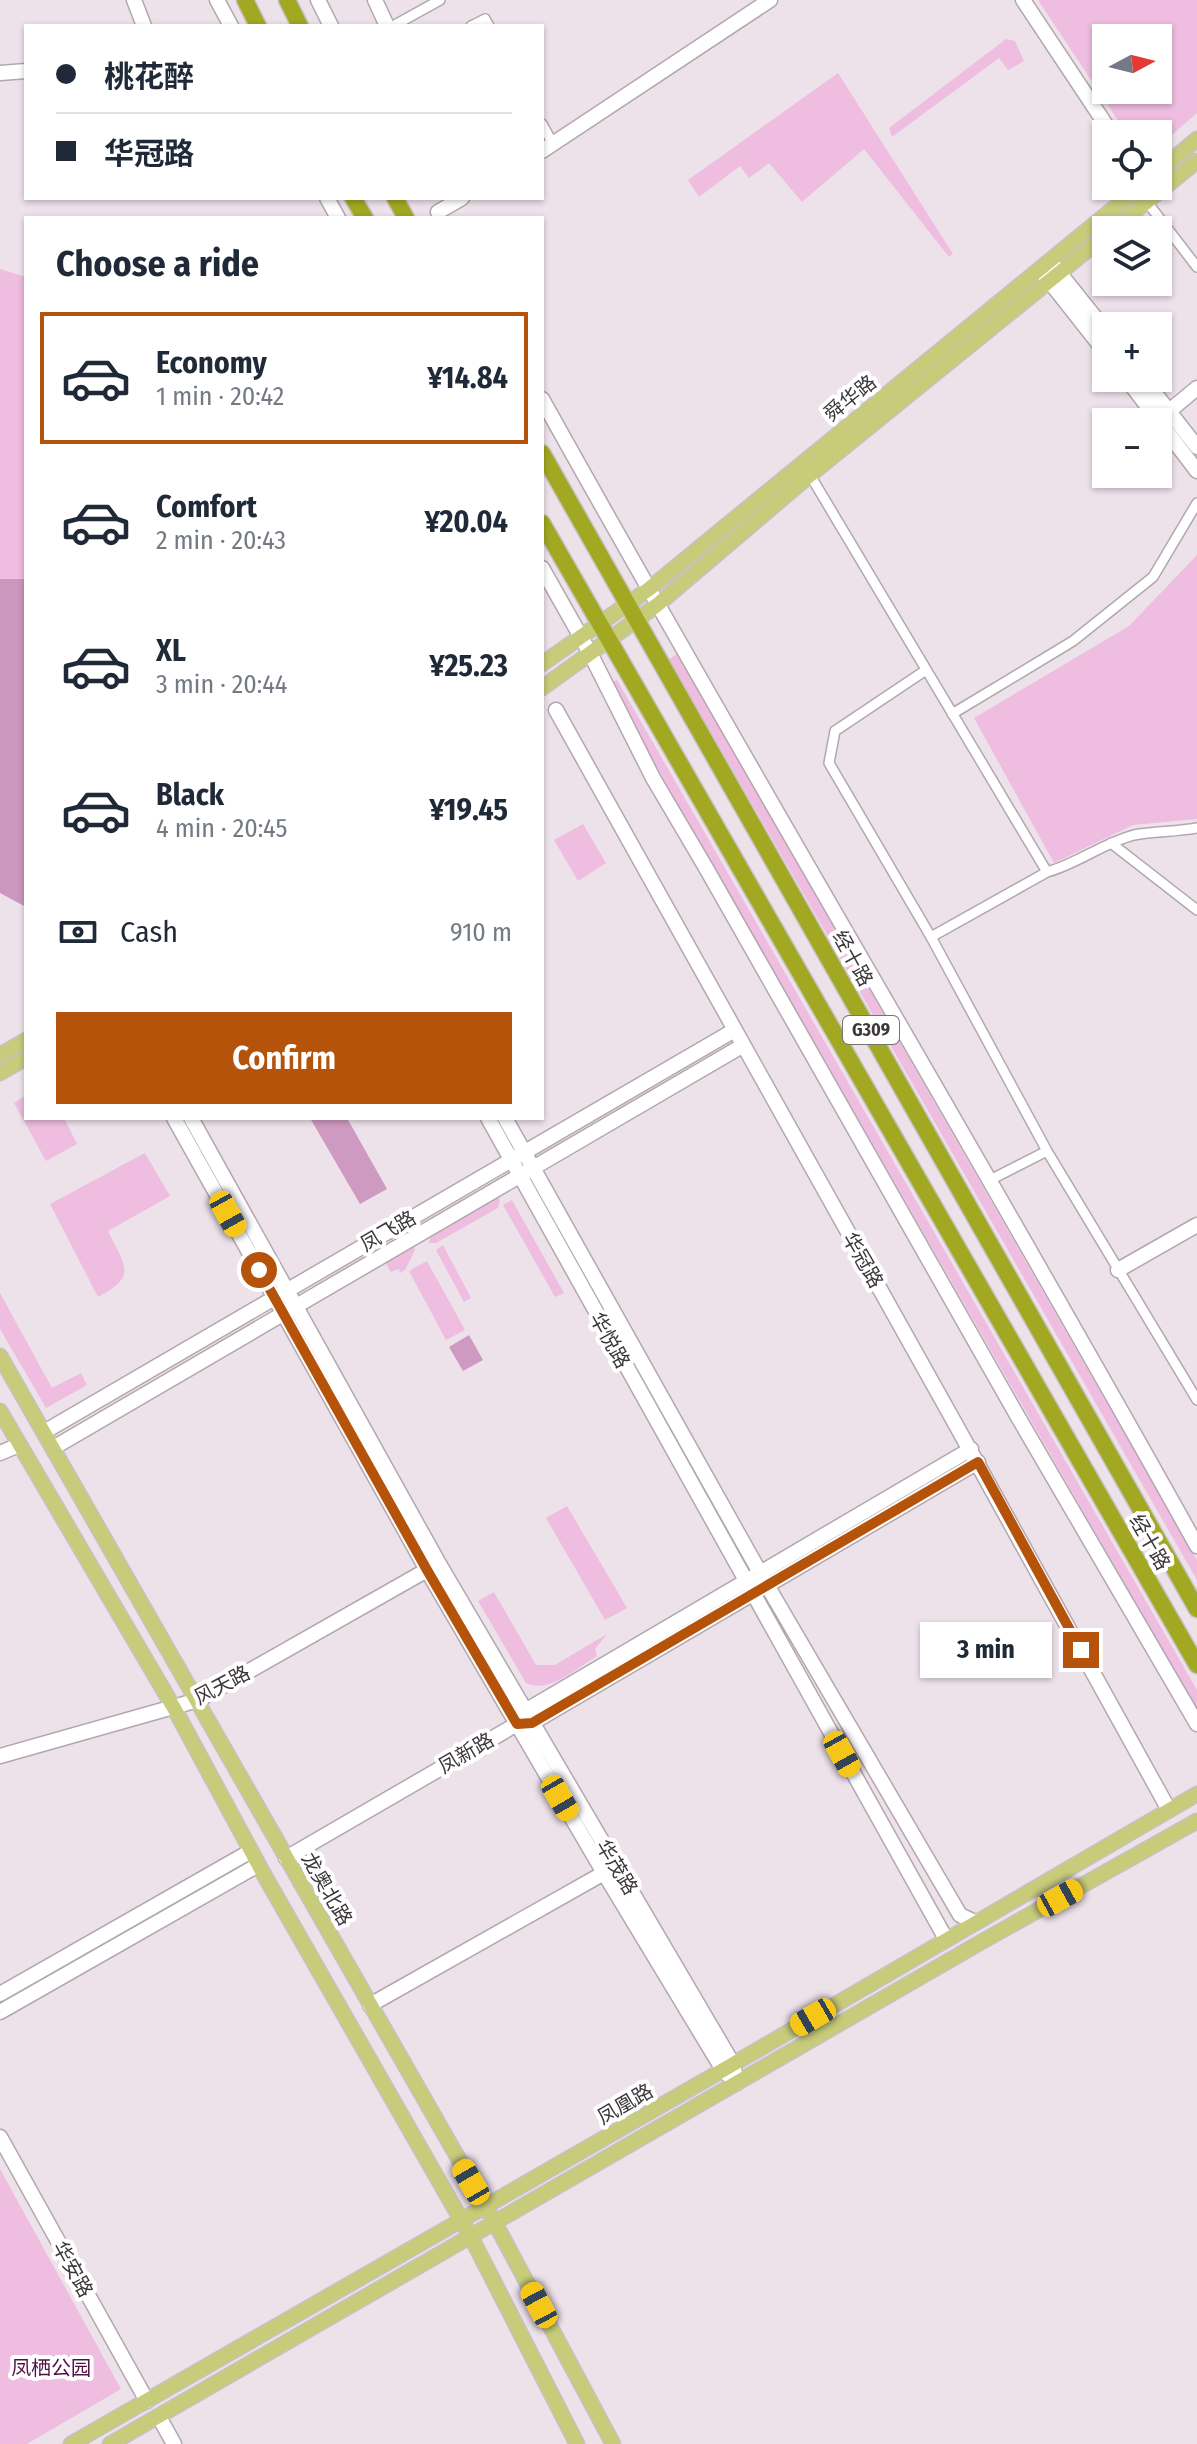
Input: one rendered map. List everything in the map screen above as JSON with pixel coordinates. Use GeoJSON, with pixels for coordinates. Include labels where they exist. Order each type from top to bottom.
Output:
{"type":"FeatureCollection","features":[{"type":"Feature","properties":{"kind":"highway"},"geometry":{"type":"LineString","coordinates":[[245,0],[257,24]]}},
{"type":"Feature","properties":{"kind":"highway"},"geometry":{"type":"LineString","coordinates":[[287,0],[299,24]]}},
{"type":"Feature","properties":{"kind":"highway","name":"经十路"},"geometry":{"type":"LineString","coordinates":[[544,456],[1197,1609]]}},
{"type":"Feature","properties":{"kind":"highway","name":"经十路"},"geometry":{"type":"LineString","coordinates":[[544,526],[1197,1665]]}},
{"type":"Feature","properties":{"kind":"main road"},"geometry":{"type":"LineString","coordinates":[[1172,160],[1197,139]]}},
{"type":"Feature","properties":{"kind":"main road"},"geometry":{"type":"LineString","coordinates":[[1130,216],[1197,161]]}},
{"type":"Feature","properties":{"kind":"main road","name":"舜华路"},"geometry":{"type":"LineString","coordinates":[[544,687],[657,605],[1050,271],[1128,200]]}},
{"type":"Feature","properties":{"kind":"main road","name":"舜华路"},"geometry":{"type":"LineString","coordinates":[[544,662],[649,589],[1050,271],[1092,244]]}},
{"type":"Feature","properties":{"kind":"main road"},"geometry":{"type":"LineString","coordinates":[[0,1055],[24,1041]]}},
{"type":"Feature","properties":{"kind":"main road"},"geometry":{"type":"LineString","coordinates":[[0,1073],[24,1059]]}},
{"type":"Feature","properties":{"kind":"main road","name":"龙奥北路"},"geometry":{"type":"LineString","coordinates":[[0,1356],[494,2221],[613,2444]]}},
{"type":"Feature","properties":{"kind":"main road"},"geometry":{"type":"LineString","coordinates":[[0,1411],[174,1708],[258,1865],[471,2237],[577,2444]]}},
{"type":"Feature","properties":{"kind":"main road","name":"凤凰路"},"geometry":{"type":"LineString","coordinates":[[71,2444],[1197,1794]]}},
{"type":"Feature","properties":{"kind":"main road","name":"凤凰路"},"geometry":{"type":"LineString","coordinates":[[110,2444],[494,2221],[1197,1821]]}},
{"type":"Feature","properties":{"kind":"street"},"geometry":{"type":"LineString","coordinates":[[134,0],[143,24]]}},
{"type":"Feature","properties":{"kind":"street"},"geometry":{"type":"LineString","coordinates":[[217,0],[230,24]]}},
{"type":"Feature","properties":{"kind":"street"},"geometry":{"type":"LineString","coordinates":[[318,0],[330,24]]}},
{"type":"Feature","properties":{"kind":"street"},"geometry":{"type":"LineString","coordinates":[[375,0],[389,24]]}},
{"type":"Feature","properties":{"kind":"street"},"geometry":{"type":"LineString","coordinates":[[394,24],[440,0]]}},
{"type":"Feature","properties":{"kind":"street"},"geometry":{"type":"LineString","coordinates":[[548,148],[770,0]]}},
{"type":"Feature","properties":{"kind":"street"},"geometry":{"type":"LineString","coordinates":[[1023,0],[1103,120]]}},
{"type":"Feature","properties":{"kind":"street"},"geometry":{"type":"LineString","coordinates":[[0,73],[24,71]]}},
{"type":"Feature","properties":{"kind":"street"},"geometry":{"type":"LineString","coordinates":[[440,215],[459,200]]}},
{"type":"Feature","properties":{"kind":"street"},"geometry":{"type":"LineString","coordinates":[[1147,202],[1197,267]]}},
{"type":"Feature","properties":{"kind":"street"},"geometry":{"type":"LineString","coordinates":[[1050,271],[1092,316]]}},
{"type":"Feature","properties":{"kind":"street"},"geometry":{"type":"LineString","coordinates":[[1050,271],[1092,332]]}},
{"type":"Feature","properties":{"kind":"street"},"geometry":{"type":"LineString","coordinates":[[1172,409],[1197,388]]}},
{"type":"Feature","properties":{"kind":"street"},"geometry":{"type":"LineString","coordinates":[[1140,392],[1156,408]]}},
{"type":"Feature","properties":{"kind":"street"},"geometry":{"type":"LineString","coordinates":[[544,403],[649,589]]}},
{"type":"Feature","properties":{"kind":"street"},"geometry":{"type":"LineString","coordinates":[[1172,424],[1197,447]]}},
{"type":"Feature","properties":{"kind":"street"},"geometry":{"type":"LineString","coordinates":[[1172,429],[1197,471]]}},
{"type":"Feature","properties":{"kind":"street"},"geometry":{"type":"LineString","coordinates":[[810,475],[1047,872]]}},
{"type":"Feature","properties":{"kind":"street"},"geometry":{"type":"LineString","coordinates":[[952,714],[1073,641],[1153,577],[1197,503]]}},
{"type":"Feature","properties":{"kind":"street"},"geometry":{"type":"LineString","coordinates":[[1185,527],[1197,521]]}},
{"type":"Feature","properties":{"kind":"street"},"geometry":{"type":"LineString","coordinates":[[544,572],[590,653],[664,799],[1197,1724]]}},
{"type":"Feature","properties":{"kind":"street","name":"经十路"},"geometry":{"type":"LineString","coordinates":[[649,589],[1197,1546]]}},
{"type":"Feature","properties":{"kind":"street"},"geometry":{"type":"LineString","coordinates":[[926,670],[835,731],[829,763],[931,937],[1047,1151],[1197,1400]]}},
{"type":"Feature","properties":{"kind":"street","name":"华冠路"},"geometry":{"type":"LineString","coordinates":[[556,710],[733,1031],[975,1456],[1169,1810]]}},
{"type":"Feature","properties":{"kind":"street"},"geometry":{"type":"LineString","coordinates":[[931,937],[1047,872],[1111,843],[1136,835],[1197,828]]}},
{"type":"Feature","properties":{"kind":"street"},"geometry":{"type":"LineString","coordinates":[[1111,843],[1197,910]]}},
{"type":"Feature","properties":{"kind":"street","name":"凤飞路"},"geometry":{"type":"LineString","coordinates":[[44,1432],[733,1031]]}},
{"type":"Feature","properties":{"kind":"street","name":"凤飞路"},"geometry":{"type":"LineString","coordinates":[[53,1448],[742,1046]]}},
{"type":"Feature","properties":{"kind":"street"},"geometry":{"type":"LineString","coordinates":[[175,1120],[427,1570],[525,1720],[753,1596],[975,1456]]}},
{"type":"Feature","properties":{"kind":"street","name":"华茂路"},"geometry":{"type":"LineString","coordinates":[[192,1120],[525,1720],[737,2083]]}},
{"type":"Feature","properties":{"kind":"street","name":"华悦路"},"geometry":{"type":"LineString","coordinates":[[489,1120],[511,1160],[526,1172],[753,1596],[946,1939]]}},
{"type":"Feature","properties":{"kind":"street"},"geometry":{"type":"LineString","coordinates":[[506,1120],[524,1152],[526,1172],[768,1587],[960,1915],[975,1922]]}},
{"type":"Feature","properties":{"kind":"street"},"geometry":{"type":"LineString","coordinates":[[990,1180],[1047,1151]]}},
{"type":"Feature","properties":{"kind":"street"},"geometry":{"type":"LineString","coordinates":[[1118,1270],[1197,1225]]}},
{"type":"Feature","properties":{"kind":"street"},"geometry":{"type":"LineString","coordinates":[[0,1453],[19,1445]]}},
{"type":"Feature","properties":{"kind":"street","name":"凤新路"},"geometry":{"type":"LineString","coordinates":[[286,1858],[525,1720],[760,1572],[975,1456]]}},
{"type":"Feature","properties":{"kind":"street","name":"风天路"},"geometry":{"type":"LineString","coordinates":[[0,1756],[198,1700],[427,1570]]}},
{"type":"Feature","properties":{"kind":"street","name":"华茂路"},"geometry":{"type":"LineString","coordinates":[[525,1720],[604,1873],[728,2067]]}},
{"type":"Feature","properties":{"kind":"street"},"geometry":{"type":"LineString","coordinates":[[0,1994],[251,1851]]}},
{"type":"Feature","properties":{"kind":"street"},"geometry":{"type":"LineString","coordinates":[[0,2012],[258,1865]]}},
{"type":"Feature","properties":{"kind":"street"},"geometry":{"type":"LineString","coordinates":[[370,2005],[604,1873]]}},
{"type":"Feature","properties":{"kind":"street","name":"华安路"},"geometry":{"type":"LineString","coordinates":[[0,2137],[147,2401]]}},
{"type":"Feature","properties":{"kind":"street"},"geometry":{"type":"LineString","coordinates":[[159,2417],[174,2444]]}},
{"type":"Feature","properties":{"kind":"green space"},"geometry":{"type":"Polygon","coordinates":[[[1038,0],[1197,0],[1197,113],[1172,135],[1172,120],[1118,120],[1107,104],[1172,104],[1172,24],[1092,24],[1092,81],[1038,0]]]}},
{"type":"Feature","properties":{"kind":"green space"},"geometry":{"type":"Polygon","coordinates":[[[1006,39],[1015,41],[1024,61],[1008,70],[999,58],[892,137],[889,128],[1006,39]]]}},
{"type":"Feature","properties":{"kind":"green space"},"geometry":{"type":"Polygon","coordinates":[[[838,73],[953,254],[949,257],[864,149],[802,202],[769,163],[749,178],[740,166],[699,197],[688,180],[838,73]]]}},
{"type":"Feature","properties":{"kind":"green space"},"geometry":{"type":"Polygon","coordinates":[[[0,269],[24,276],[24,579],[0,579],[0,269]]]}},
{"type":"Feature","properties":{"kind":"green space"},"geometry":{"type":"Polygon","coordinates":[[[1197,555],[1197,819],[1133,825],[1054,863],[974,718],[1129,626],[1197,555]]]}},
{"type":"Feature","properties":{"kind":"green space"},"geometry":{"type":"Polygon","coordinates":[[[677,654],[1197,1560],[1197,1580],[669,659],[677,654]]]}},
{"type":"Feature","properties":{"kind":"green space"},"geometry":{"type":"Polygon","coordinates":[[[617,680],[1197,1690],[1197,1710],[609,684],[617,680]]]}},
{"type":"Feature","properties":{"kind":"green space"},"geometry":{"type":"Polygon","coordinates":[[[583,824],[606,863],[578,881],[554,840],[583,824]]]}},
{"type":"Feature","properties":{"kind":"green space"},"geometry":{"type":"Polygon","coordinates":[[[24,1096],[24,1120],[65,1120],[77,1144],[46,1161],[14,1103],[24,1096]]]}},
{"type":"Feature","properties":{"kind":"green space"},"geometry":{"type":"Polygon","coordinates":[[[145,1153],[170,1196],[108,1231],[123,1261],[123,1276],[111,1290],[98,1297],[50,1204],[145,1153]]]}},
{"type":"Feature","properties":{"kind":"green space"},"geometry":{"type":"Polygon","coordinates":[[[496,1198],[500,1199],[498,1208],[436,1243],[429,1243],[431,1235],[496,1198]]]}},
{"type":"Feature","properties":{"kind":"green space"},"geometry":{"type":"Polygon","coordinates":[[[512,1200],[564,1293],[555,1297],[503,1205],[512,1200]]]}},
{"type":"Feature","properties":{"kind":"green space"},"geometry":{"type":"Polygon","coordinates":[[[443,1245],[471,1298],[464,1302],[436,1250],[443,1245]]]}},
{"type":"Feature","properties":{"kind":"green space"},"geometry":{"type":"Polygon","coordinates":[[[413,1246],[415,1250],[405,1270],[391,1272],[385,1262],[413,1246]]]}},
{"type":"Feature","properties":{"kind":"green space"},"geometry":{"type":"Polygon","coordinates":[[[427,1261],[465,1330],[446,1340],[409,1271],[427,1261]]]}},
{"type":"Feature","properties":{"kind":"green space"},"geometry":{"type":"Polygon","coordinates":[[[0,1293],[52,1388],[81,1373],[87,1385],[46,1408],[0,1329],[0,1293]]]}},
{"type":"Feature","properties":{"kind":"green space"},"geometry":{"type":"Polygon","coordinates":[[[567,1506],[627,1608],[605,1620],[546,1518],[567,1506]]]}},
{"type":"Feature","properties":{"kind":"green space"},"geometry":{"type":"Polygon","coordinates":[[[494,1592],[536,1665],[555,1665],[607,1634],[595,1649],[597,1656],[553,1682],[544,1685],[526,1683],[478,1601],[494,1592]]]}},
{"type":"Feature","properties":{"kind":"green space","name":"凤栖公园"},"geometry":{"type":"Polygon","coordinates":[[[0,2169],[121,2389],[27,2444],[0,2444],[0,2169]]]}},
{"type":"Feature","properties":{"kind":"shaded area"},"geometry":{"type":"Polygon","coordinates":[[[0,579],[24,579],[24,906],[0,893],[0,579]]]}},
{"type":"Feature","properties":{"kind":"shaded area"},"geometry":{"type":"Polygon","coordinates":[[[311,1120],[348,1120],[387,1189],[360,1204],[311,1120]]]}},
{"type":"Feature","properties":{"kind":"shaded area"},"geometry":{"type":"Polygon","coordinates":[[[469,1335],[483,1360],[463,1371],[449,1347],[469,1335]]]}},
{"type":"Feature","properties":{"kind":"route"},"geometry":{"type":"LineString","coordinates":[[259,1270],[517,1724],[532,1723],[978,1462],[1081,1650]]}}]}
